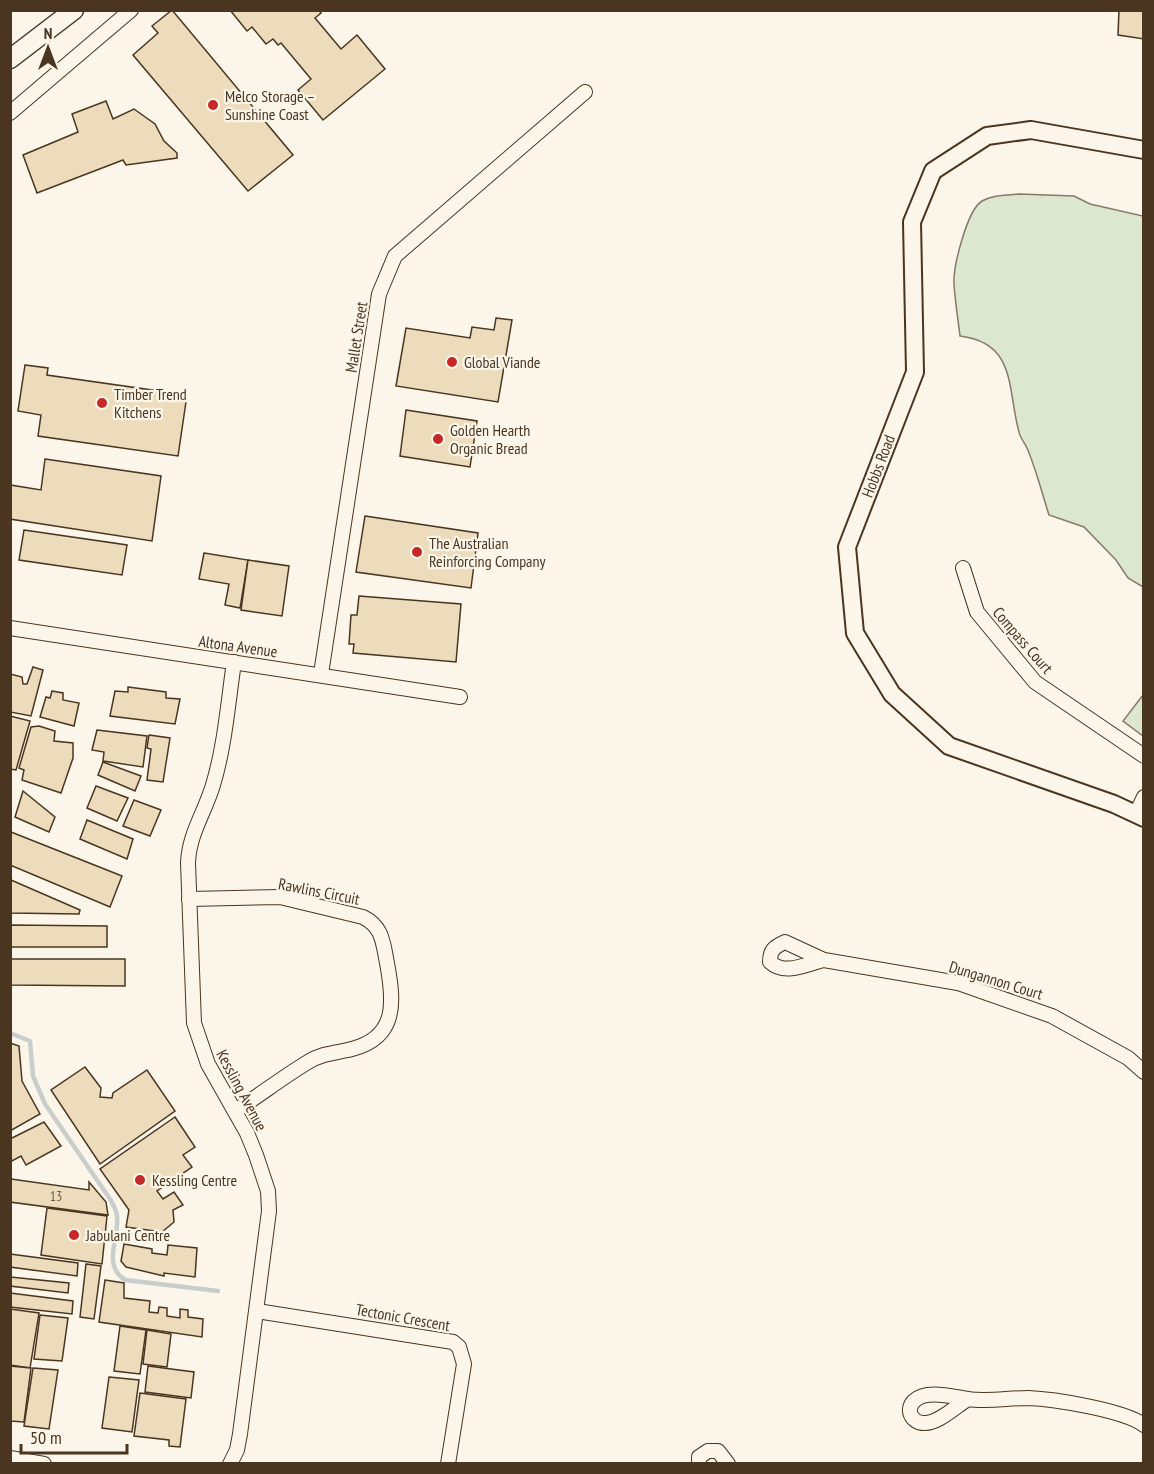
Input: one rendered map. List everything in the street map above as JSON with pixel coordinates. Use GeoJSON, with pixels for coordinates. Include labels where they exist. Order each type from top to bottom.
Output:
{"type":"FeatureCollection","features":[{"type":"Feature","properties":{"kind":"main road"},"geometry":{"type":"LineString","coordinates":[[10,59],[74,10]]}},
{"type":"Feature","properties":{"kind":"street"},"geometry":{"type":"LineString","coordinates":[[10,113],[131,10]]}},
{"type":"Feature","properties":{"kind":"street","name":"Mallet Street"},"geometry":{"type":"LineString","coordinates":[[321,674],[379,294],[395,256],[585,92]]}},
{"type":"Feature","properties":{"kind":"street","name":"Hobbs Road"},"geometry":{"type":"LineString","coordinates":[[1140,816],[1114,804],[949,746],[892,694],[855,633],[847,547],[915,372],[912,222],[933,171],[987,136],[1031,130],[1143,150]]}},
{"type":"Feature","properties":{"kind":"street","name":"Compass Court"},"geometry":{"type":"LineString","coordinates":[[963,568],[977,612],[1035,682],[1143,756]]}},
{"type":"Feature","properties":{"kind":"street","name":"Altona Avenue"},"geometry":{"type":"LineString","coordinates":[[10,628],[460,697]]}},
{"type":"Feature","properties":{"kind":"street","name":"Kessling Avenue"},"geometry":{"type":"LineString","coordinates":[[234,662],[213,784],[188,849],[194,1023],[207,1064],[235,1111],[256,1155],[268,1191],[269,1228],[236,1462]]}},
{"type":"Feature","properties":{"kind":"street"},"geometry":{"type":"LineString","coordinates":[[1140,816],[1143,797]]}},
{"type":"Feature","properties":{"kind":"street","name":"Rawlins Circuit"},"geometry":{"type":"LineString","coordinates":[[189,899],[290,899],[363,917],[373,922],[382,937],[392,1006],[383,1030],[363,1044],[308,1062],[235,1111]]}},
{"type":"Feature","properties":{"kind":"street","name":"Dungannon Court"},"geometry":{"type":"LineString","coordinates":[[824,960],[958,983],[1052,1016],[1128,1058],[1143,1072]]}},
{"type":"Feature","properties":{"kind":"street","name":"Tectonic Crescent"},"geometry":{"type":"LineString","coordinates":[[257,1311],[453,1342],[463,1354],[464,1364],[448,1464]]}},
{"type":"Feature","properties":{"kind":"street"},"geometry":{"type":"LineString","coordinates":[[968,1399],[1031,1398],[1122,1413],[1143,1425]]}},
{"type":"Feature","properties":{"kind":"street"},"geometry":{"type":"LineString","coordinates":[[699,1464],[699,1457],[708,1451],[718,1451],[728,1464]]}},
{"type":"Feature","properties":{"kind":"street"},"geometry":{"type":"LineString","coordinates":[[10,1458],[44,1464]]}},
{"type":"Feature","properties":{"kind":"green space"},"geometry":{"type":"Polygon","coordinates":[[[1019,194],[1074,196],[1090,204],[1143,216],[1143,587],[1128,578],[1116,560],[1084,527],[1049,515],[1033,464],[1020,434],[1010,385],[1001,358],[992,348],[978,340],[960,336],[954,276],[966,227],[976,206],[982,201],[995,196],[1019,194]]]}},
{"type":"Feature","properties":{"kind":"green space"},"geometry":{"type":"Polygon","coordinates":[[[1143,695],[1143,736],[1123,721],[1143,695]]]}},
{"type":"Feature","properties":{"kind":"building","name":"Melco Storage – Sunshine Coast"},"geometry":{"type":"Polygon","coordinates":[[[172,10],[293,155],[248,191],[133,55],[158,33],[152,26],[172,10]]]}},
{"type":"Feature","properties":{"kind":"building"},"geometry":{"type":"Polygon","coordinates":[[[230,10],[319,10],[321,13],[315,18],[341,49],[357,35],[385,69],[323,120],[298,90],[311,79],[281,43],[278,45],[273,39],[266,44],[252,27],[247,31],[230,10]]]}},
{"type":"Feature","properties":{"kind":"building"},"geometry":{"type":"Polygon","coordinates":[[[1119,10],[1144,10],[1144,39],[1118,35],[1119,10]]]}},
{"type":"Feature","properties":{"kind":"building"},"geometry":{"type":"Polygon","coordinates":[[[106,101],[113,119],[134,109],[155,124],[164,141],[177,153],[177,158],[126,165],[123,160],[37,193],[23,155],[78,132],[72,114],[106,101]]]}},
{"type":"Feature","properties":{"kind":"building","name":"Global Viande"},"geometry":{"type":"Polygon","coordinates":[[[496,318],[512,320],[498,402],[396,386],[406,328],[470,338],[472,327],[494,330],[496,318]]]}},
{"type":"Feature","properties":{"kind":"building","name":"Timber Trend Kitchens"},"geometry":{"type":"Polygon","coordinates":[[[25,365],[48,368],[47,375],[187,395],[178,456],[38,436],[41,415],[18,411],[25,365]]]}},
{"type":"Feature","properties":{"kind":"building","name":"Golden Hearth Organic Bread"},"geometry":{"type":"Polygon","coordinates":[[[406,410],[477,421],[470,467],[400,456],[406,410]]]}},
{"type":"Feature","properties":{"kind":"building"},"geometry":{"type":"Polygon","coordinates":[[[45,459],[161,476],[152,541],[10,519],[10,485],[41,490],[45,459]]]}},
{"type":"Feature","properties":{"kind":"building","name":"The Australian Reinforcing Company"},"geometry":{"type":"Polygon","coordinates":[[[365,516],[478,533],[471,588],[356,572],[365,516]]]}},
{"type":"Feature","properties":{"kind":"building"},"geometry":{"type":"Polygon","coordinates":[[[24,530],[127,545],[122,575],[19,560],[24,530]]]}},
{"type":"Feature","properties":{"kind":"building"},"geometry":{"type":"Polygon","coordinates":[[[204,553],[248,560],[240,608],[225,605],[229,584],[199,579],[204,553]]]}},
{"type":"Feature","properties":{"kind":"building"},"geometry":{"type":"Polygon","coordinates":[[[248,560],[289,566],[282,616],[241,610],[248,560]]]}},
{"type":"Feature","properties":{"kind":"building"},"geometry":{"type":"Polygon","coordinates":[[[359,596],[461,604],[456,662],[353,653],[354,644],[349,644],[351,615],[357,615],[359,596]]]}},
{"type":"Feature","properties":{"kind":"building"},"geometry":{"type":"Polygon","coordinates":[[[33,667],[43,670],[31,716],[10,712],[10,674],[22,677],[23,684],[27,684],[33,667]]]}},
{"type":"Feature","properties":{"kind":"building"},"geometry":{"type":"Polygon","coordinates":[[[128,687],[166,692],[166,698],[180,699],[175,724],[110,716],[115,691],[128,692],[128,687]]]}},
{"type":"Feature","properties":{"kind":"building"},"geometry":{"type":"Polygon","coordinates":[[[52,691],[63,693],[63,700],[79,703],[74,726],[40,717],[46,697],[50,698],[52,691]]]}},
{"type":"Feature","properties":{"kind":"building"},"geometry":{"type":"Polygon","coordinates":[[[10,716],[30,721],[16,770],[10,769],[10,716]]]}},
{"type":"Feature","properties":{"kind":"building"},"geometry":{"type":"Polygon","coordinates":[[[39,726],[55,731],[54,741],[73,743],[73,758],[61,793],[22,780],[24,770],[19,768],[31,727],[39,726]]]}},
{"type":"Feature","properties":{"kind":"building"},"geometry":{"type":"Polygon","coordinates":[[[97,730],[147,736],[143,767],[103,761],[104,752],[92,750],[97,730]]]}},
{"type":"Feature","properties":{"kind":"building"},"geometry":{"type":"Polygon","coordinates":[[[149,735],[170,738],[163,782],[147,780],[151,749],[147,748],[149,735]]]}},
{"type":"Feature","properties":{"kind":"building"},"geometry":{"type":"Polygon","coordinates":[[[103,762],[141,776],[135,791],[98,775],[103,762]]]}},
{"type":"Feature","properties":{"kind":"building"},"geometry":{"type":"Polygon","coordinates":[[[96,786],[128,798],[117,821],[87,808],[96,786]]]}},
{"type":"Feature","properties":{"kind":"building"},"geometry":{"type":"Polygon","coordinates":[[[23,791],[55,817],[49,832],[15,817],[23,791]]]}},
{"type":"Feature","properties":{"kind":"building"},"geometry":{"type":"Polygon","coordinates":[[[134,800],[161,810],[150,836],[123,826],[134,800]]]}},
{"type":"Feature","properties":{"kind":"building"},"geometry":{"type":"Polygon","coordinates":[[[87,820],[133,839],[127,859],[80,839],[87,820]]]}},
{"type":"Feature","properties":{"kind":"building"},"geometry":{"type":"Polygon","coordinates":[[[11,832],[122,876],[110,907],[10,865],[11,832]]]}},
{"type":"Feature","properties":{"kind":"building"},"geometry":{"type":"Polygon","coordinates":[[[11,880],[80,910],[79,914],[10,913],[11,880]]]}},
{"type":"Feature","properties":{"kind":"building"},"geometry":{"type":"Polygon","coordinates":[[[10,925],[107,926],[107,947],[10,947],[10,925]]]}},
{"type":"Feature","properties":{"kind":"building"},"geometry":{"type":"Polygon","coordinates":[[[10,959],[125,959],[125,986],[10,985],[10,959]]]}},
{"type":"Feature","properties":{"kind":"building"},"geometry":{"type":"Polygon","coordinates":[[[10,1043],[19,1046],[22,1081],[40,1114],[10,1131],[10,1043]]]}},
{"type":"Feature","properties":{"kind":"building"},"geometry":{"type":"Polygon","coordinates":[[[85,1067],[101,1088],[100,1097],[112,1098],[113,1093],[147,1070],[175,1111],[100,1164],[51,1090],[85,1067]]]}},
{"type":"Feature","properties":{"kind":"building","name":"Kessling Centre"},"geometry":{"type":"Polygon","coordinates":[[[175,1117],[195,1147],[183,1155],[192,1167],[157,1191],[163,1199],[174,1192],[183,1205],[173,1210],[174,1222],[162,1232],[126,1227],[129,1210],[100,1169],[175,1117]]]}},
{"type":"Feature","properties":{"kind":"building"},"geometry":{"type":"Polygon","coordinates":[[[44,1122],[61,1146],[26,1165],[21,1156],[10,1162],[10,1139],[44,1122]]]}},
{"type":"Feature","properties":{"kind":"building"},"geometry":{"type":"Polygon","coordinates":[[[11,1179],[89,1190],[89,1182],[106,1202],[108,1215],[10,1202],[11,1179]]]}},
{"type":"Feature","properties":{"kind":"building","name":"Jabulani Centre"},"geometry":{"type":"Polygon","coordinates":[[[47,1208],[107,1216],[102,1264],[41,1255],[47,1208]]]}},
{"type":"Feature","properties":{"kind":"building"},"geometry":{"type":"Polygon","coordinates":[[[124,1244],[152,1249],[152,1253],[167,1255],[168,1245],[197,1248],[195,1277],[164,1273],[164,1276],[126,1267],[121,1261],[124,1244]]]}},
{"type":"Feature","properties":{"kind":"building"},"geometry":{"type":"Polygon","coordinates":[[[10,1254],[78,1263],[77,1276],[10,1267],[10,1254]]]}},
{"type":"Feature","properties":{"kind":"building"},"geometry":{"type":"Polygon","coordinates":[[[86,1264],[101,1266],[94,1319],[80,1317],[86,1264]]]}},
{"type":"Feature","properties":{"kind":"building"},"geometry":{"type":"Polygon","coordinates":[[[10,1277],[69,1283],[68,1293],[10,1286],[10,1277]]]}},
{"type":"Feature","properties":{"kind":"building"},"geometry":{"type":"Polygon","coordinates":[[[105,1280],[124,1283],[124,1298],[150,1301],[149,1312],[158,1313],[159,1307],[167,1308],[167,1316],[180,1318],[180,1309],[188,1310],[188,1317],[203,1319],[202,1337],[99,1322],[105,1280]]]}},
{"type":"Feature","properties":{"kind":"building"},"geometry":{"type":"Polygon","coordinates":[[[10,1293],[73,1301],[72,1314],[10,1307],[10,1293]]]}},
{"type":"Feature","properties":{"kind":"building"},"geometry":{"type":"Polygon","coordinates":[[[10,1309],[39,1313],[30,1368],[10,1365],[10,1309]]]}},
{"type":"Feature","properties":{"kind":"building"},"geometry":{"type":"Polygon","coordinates":[[[40,1315],[68,1318],[62,1361],[34,1359],[40,1315]]]}},
{"type":"Feature","properties":{"kind":"building"},"geometry":{"type":"Polygon","coordinates":[[[120,1326],[146,1330],[140,1374],[114,1371],[120,1326]]]}},
{"type":"Feature","properties":{"kind":"building"},"geometry":{"type":"Polygon","coordinates":[[[147,1330],[171,1334],[167,1367],[143,1364],[147,1330]]]}},
{"type":"Feature","properties":{"kind":"building"},"geometry":{"type":"Polygon","coordinates":[[[10,1366],[31,1368],[24,1422],[10,1421],[10,1366]]]}},
{"type":"Feature","properties":{"kind":"building"},"geometry":{"type":"Polygon","coordinates":[[[148,1366],[194,1372],[191,1398],[145,1392],[148,1366]]]}},
{"type":"Feature","properties":{"kind":"building"},"geometry":{"type":"Polygon","coordinates":[[[33,1368],[58,1370],[49,1429],[24,1426],[33,1368]]]}},
{"type":"Feature","properties":{"kind":"building"},"geometry":{"type":"Polygon","coordinates":[[[109,1377],[139,1380],[132,1432],[102,1428],[109,1377]]]}},
{"type":"Feature","properties":{"kind":"building"},"geometry":{"type":"Polygon","coordinates":[[[140,1393],[186,1399],[180,1447],[169,1446],[169,1440],[134,1436],[140,1393]]]}},
{"type":"Feature","properties":{"kind":"waterway"},"geometry":{"type":"LineString","coordinates":[[10,1033],[30,1041],[33,1076],[45,1104],[115,1208],[117,1226],[113,1260],[118,1274],[125,1280],[218,1291]]}},
{"type":"Feature","properties":{"kind":"place","name":"Melco Storage – Sunshine Coast"},"geometry":{"type":"Point","coordinates":[213,105]}},
{"type":"Feature","properties":{"kind":"place","name":"Global Viande"},"geometry":{"type":"Point","coordinates":[452,362]}},
{"type":"Feature","properties":{"kind":"place","name":"Timber Trend Kitchens"},"geometry":{"type":"Point","coordinates":[102,403]}},
{"type":"Feature","properties":{"kind":"place","name":"Golden Hearth Organic Bread"},"geometry":{"type":"Point","coordinates":[438,439]}},
{"type":"Feature","properties":{"kind":"place","name":"The Australian Reinforcing Company"},"geometry":{"type":"Point","coordinates":[417,552]}},
{"type":"Feature","properties":{"kind":"place","name":"Kessling Centre"},"geometry":{"type":"Point","coordinates":[140,1180]}},
{"type":"Feature","properties":{"kind":"place","name":"Jabulani Centre"},"geometry":{"type":"Point","coordinates":[74,1235]}}]}
